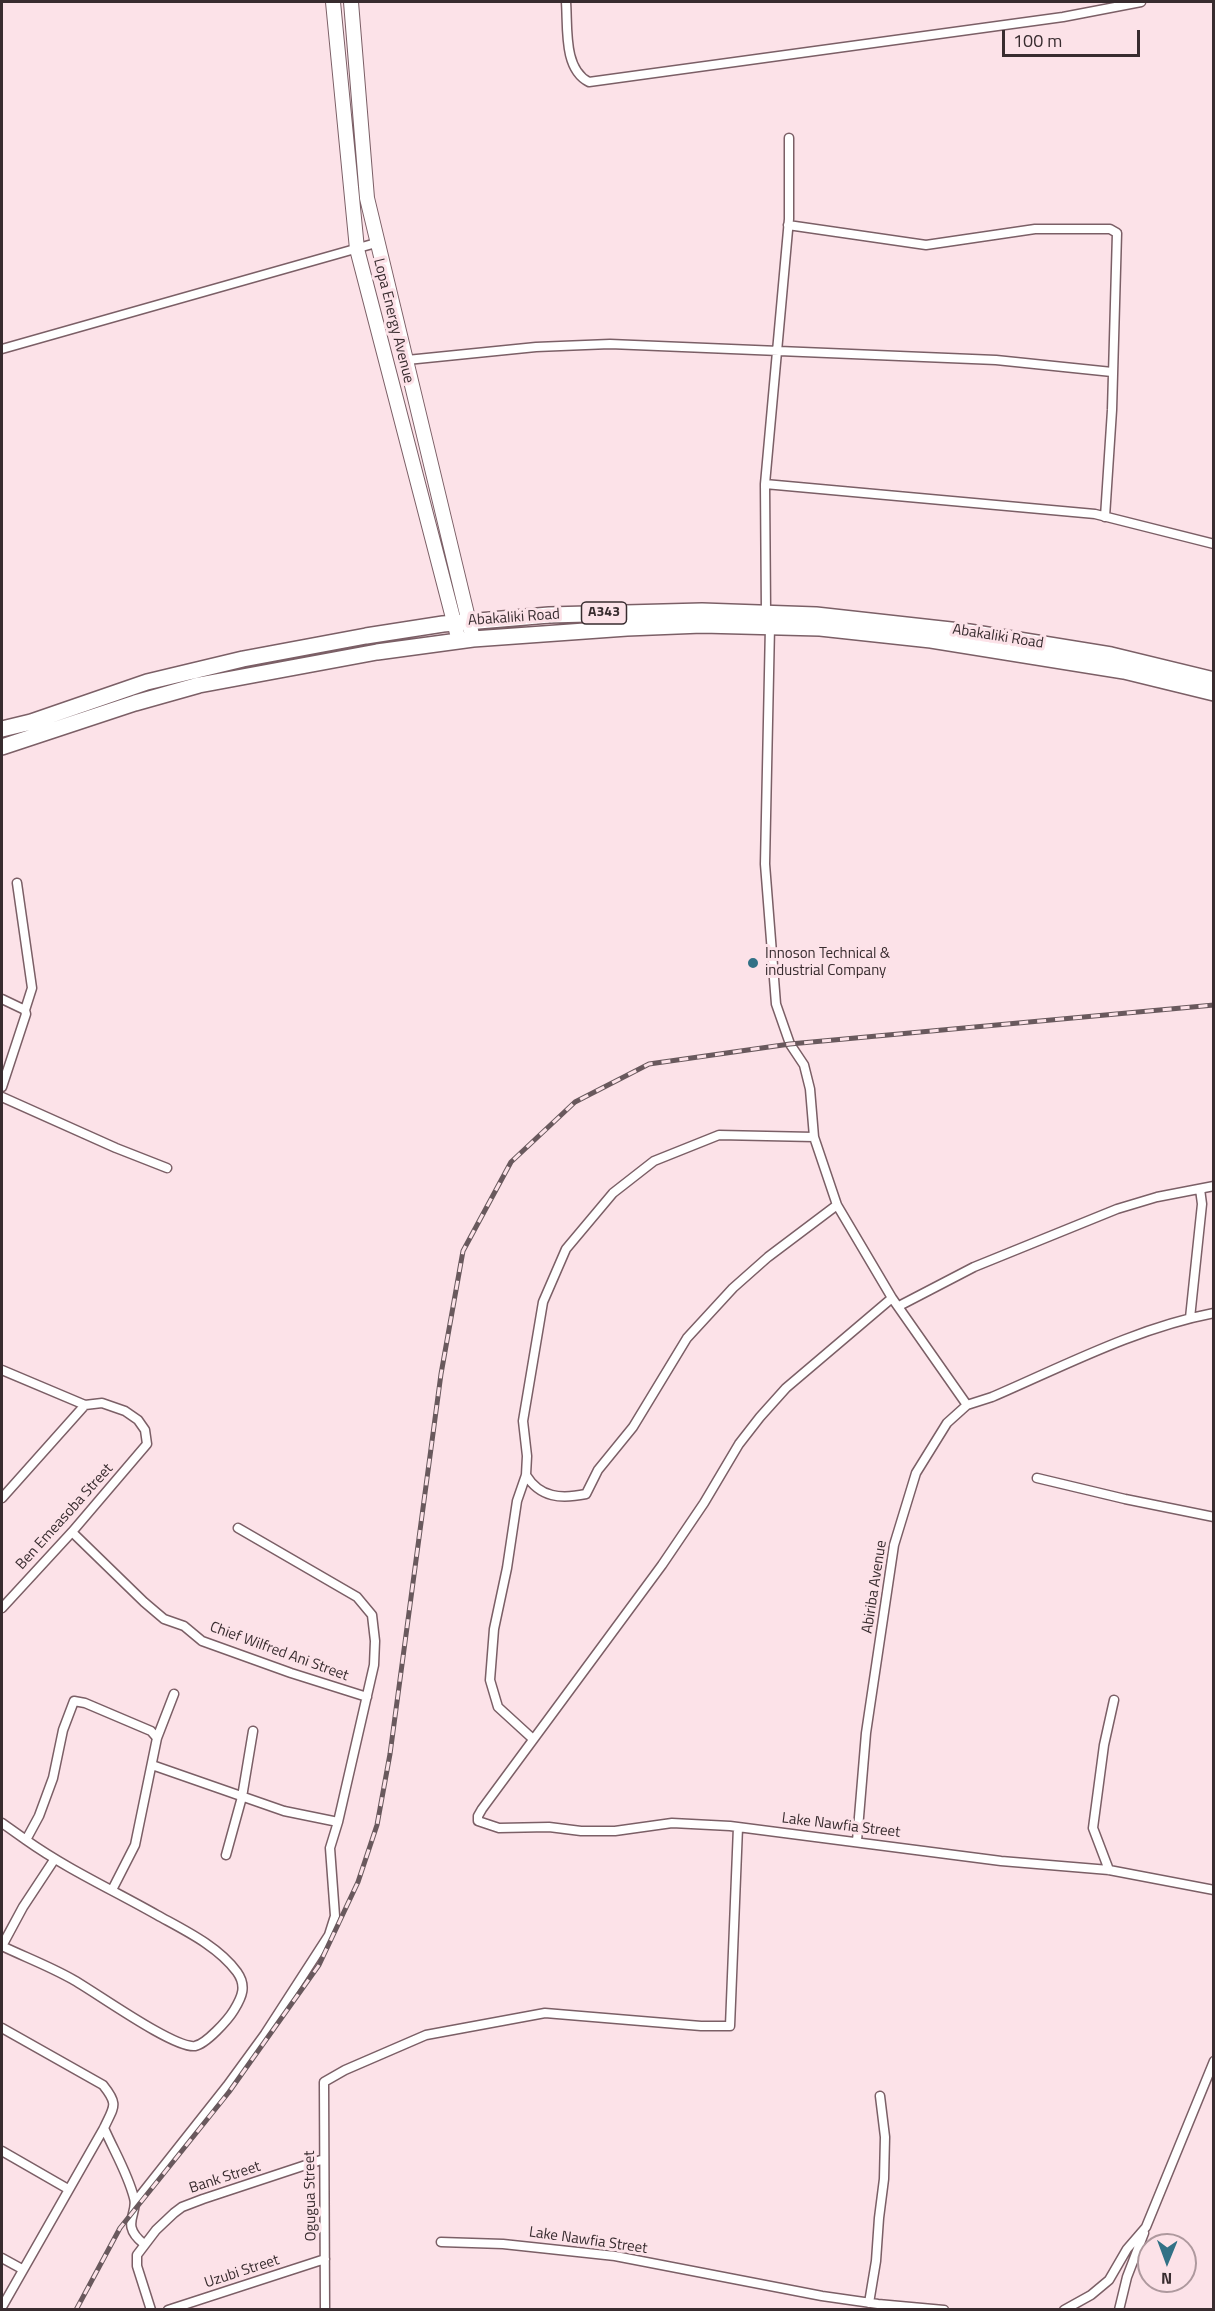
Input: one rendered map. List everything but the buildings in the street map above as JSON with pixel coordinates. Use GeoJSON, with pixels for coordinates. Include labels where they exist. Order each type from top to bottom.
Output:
{"type":"FeatureCollection","features":[{"type":"Feature","properties":{"kind":"highway","name":"Abakaliki Road"},"geometry":{"type":"LineString","coordinates":[[2,729],[179,673],[366,636],[462,622],[584,614],[702,611],[768,619],[820,628],[1043,656],[1124,670],[1214,693]]}},
{"type":"Feature","properties":{"kind":"highway","name":"Abakaliki Road"},"geometry":{"type":"LineString","coordinates":[[2,747],[135,703],[199,685],[376,652],[466,640],[768,619],[888,622],[969,632],[1111,655],[1214,680]]}},
{"type":"Feature","properties":{"kind":"main road","name":"Lopa Energy Avenue"},"geometry":{"type":"LineString","coordinates":[[333,2],[357,249],[462,622]]}},
{"type":"Feature","properties":{"kind":"main road","name":"Lopa Energy Avenue"},"geometry":{"type":"LineString","coordinates":[[351,2],[367,198],[376,243],[407,360],[466,640]]}},
{"type":"Feature","properties":{"kind":"street"},"geometry":{"type":"LineString","coordinates":[[566,2],[571,64],[579,77],[589,82],[1063,17],[1141,2]]}},
{"type":"Feature","properties":{"kind":"street"},"geometry":{"type":"LineString","coordinates":[[789,138],[788,225],[765,484],[768,619],[765,864],[776,1005],[790,1044],[804,1065],[814,1137],[837,1205],[892,1298],[967,1405]]}},
{"type":"Feature","properties":{"kind":"street"},"geometry":{"type":"LineString","coordinates":[[788,225],[926,245],[1035,229],[1110,230],[1117,233],[1112,410],[1105,517]]}},
{"type":"Feature","properties":{"kind":"street"},"geometry":{"type":"LineString","coordinates":[[2,349],[376,243]]}},
{"type":"Feature","properties":{"kind":"street"},"geometry":{"type":"LineString","coordinates":[[407,360],[536,347],[610,344],[996,360],[1112,372]]}},
{"type":"Feature","properties":{"kind":"street"},"geometry":{"type":"LineString","coordinates":[[765,484],[1105,517],[1214,544]]}},
{"type":"Feature","properties":{"kind":"street"},"geometry":{"type":"LineString","coordinates":[[2,1087],[26,1019],[25,1010],[32,988],[17,883]]}},
{"type":"Feature","properties":{"kind":"street"},"geometry":{"type":"LineString","coordinates":[[2,999],[25,1010]]}},
{"type":"Feature","properties":{"kind":"street"},"geometry":{"type":"LineString","coordinates":[[2,1097],[167,1168]]}},
{"type":"Feature","properties":{"kind":"street"},"geometry":{"type":"LineString","coordinates":[[814,1137],[719,1135],[654,1161],[613,1192],[566,1250],[543,1302],[523,1422],[527,1456],[526,1475],[517,1501],[507,1568],[494,1629],[490,1680],[498,1707],[533,1739],[662,1566],[704,1503],[739,1444],[760,1417],[786,1388],[892,1298]]}},
{"type":"Feature","properties":{"kind":"street"},"geometry":{"type":"LineString","coordinates":[[899,1306],[974,1267],[1117,1209],[1157,1197],[1214,1186]]}},
{"type":"Feature","properties":{"kind":"street"},"geometry":{"type":"LineString","coordinates":[[1190,1318],[1202,1204],[1200,1189]]}},
{"type":"Feature","properties":{"kind":"street"},"geometry":{"type":"LineString","coordinates":[[526,1475],[532,1485],[543,1493],[555,1497],[586,1494],[598,1470],[633,1427],[687,1338],[751,1272],[837,1205]]}},
{"type":"Feature","properties":{"kind":"street","name":"Abiriba Avenue"},"geometry":{"type":"LineString","coordinates":[[857,1841],[866,1733],[894,1545],[916,1473],[947,1423],[967,1405],[992,1397],[1140,1333],[1214,1313]]}},
{"type":"Feature","properties":{"kind":"street"},"geometry":{"type":"LineString","coordinates":[[2,1370],[85,1405],[2,1498]]}},
{"type":"Feature","properties":{"kind":"street","name":"Ben Emeasoba Street"},"geometry":{"type":"LineString","coordinates":[[2,1606],[72,1532],[147,1444],[145,1430],[138,1420],[102,1403],[85,1405]]}},
{"type":"Feature","properties":{"kind":"street"},"geometry":{"type":"LineString","coordinates":[[1037,1478],[1125,1500],[1214,1517]]}},
{"type":"Feature","properties":{"kind":"street"},"geometry":{"type":"LineString","coordinates":[[151,2310],[137,2266],[137,2255],[144,2244],[136,2238],[130,2223],[136,2201],[265,2034],[328,1935],[335,1916],[330,1848],[367,1697],[374,1657],[372,1615],[357,1597],[237,1528]]}},
{"type":"Feature","properties":{"kind":"street","name":"Chief Wilfred Ani Street"},"geometry":{"type":"LineString","coordinates":[[72,1532],[144,1602],[164,1618],[184,1626],[202,1641],[367,1697]]}},
{"type":"Feature","properties":{"kind":"street"},"geometry":{"type":"LineString","coordinates":[[112,1890],[135,1845],[157,1738],[174,1694]]}},
{"type":"Feature","properties":{"kind":"street"},"geometry":{"type":"LineString","coordinates":[[1109,1870],[1093,1828],[1104,1745],[1114,1700]]}},
{"type":"Feature","properties":{"kind":"street"},"geometry":{"type":"LineString","coordinates":[[26,1840],[39,1816],[53,1778],[63,1730],[74,1701],[85,1703],[151,1731],[157,1738]]}},
{"type":"Feature","properties":{"kind":"street"},"geometry":{"type":"LineString","coordinates":[[226,1855],[242,1797],[253,1731]]}},
{"type":"Feature","properties":{"kind":"street","name":"Lake Nawfia Street"},"geometry":{"type":"LineString","coordinates":[[533,1739],[482,1809],[478,1819],[481,1823],[516,1830],[549,1827],[581,1831],[615,1831],[672,1823],[738,1827],[1000,1861],[1109,1870],[1214,1890]]}},
{"type":"Feature","properties":{"kind":"street"},"geometry":{"type":"LineString","coordinates":[[152,1765],[202,1780],[284,1811],[338,1822]]}},
{"type":"Feature","properties":{"kind":"street"},"geometry":{"type":"LineString","coordinates":[[2,1823],[54,1860],[204,1941],[238,1973],[243,1985],[243,1997],[231,2015],[206,2040],[196,2046],[186,2045],[163,2035],[71,1979],[2,1946],[54,1860]]}},
{"type":"Feature","properties":{"kind":"street","name":"Ogugua Street"},"geometry":{"type":"LineString","coordinates":[[325,2310],[324,2082],[345,2070],[426,2035],[545,2013],[701,2026],[730,2026],[738,1827]]}},
{"type":"Feature","properties":{"kind":"street"},"geometry":{"type":"LineString","coordinates":[[2,2028],[103,2085],[113,2098],[114,2106],[104,2128],[2,2307]]}},
{"type":"Feature","properties":{"kind":"street"},"geometry":{"type":"LineString","coordinates":[[1119,2310],[1127,2277],[1146,2227],[1214,2061]]}},
{"type":"Feature","properties":{"kind":"street"},"geometry":{"type":"LineString","coordinates":[[869,2303],[876,2261],[884,2179],[885,2137],[880,2096]]}},
{"type":"Feature","properties":{"kind":"street"},"geometry":{"type":"LineString","coordinates":[[104,2128],[136,2201]]}},
{"type":"Feature","properties":{"kind":"street"},"geometry":{"type":"LineString","coordinates":[[2,2151],[68,2188]]}},
{"type":"Feature","properties":{"kind":"street","name":"Bank Street"},"geometry":{"type":"LineString","coordinates":[[144,2244],[156,2229],[182,2207],[324,2159]]}},
{"type":"Feature","properties":{"kind":"street"},"geometry":{"type":"LineString","coordinates":[[1064,2310],[1090,2295],[1108,2280],[1127,2249],[1146,2227]]}},
{"type":"Feature","properties":{"kind":"street","name":"Lake Nawfia Street"},"geometry":{"type":"LineString","coordinates":[[441,2241],[503,2244],[615,2256],[822,2296],[944,2310]]}},
{"type":"Feature","properties":{"kind":"street"},"geometry":{"type":"LineString","coordinates":[[2,2258],[22,2269]]}},
{"type":"Feature","properties":{"kind":"street","name":"Uzubi Street"},"geometry":{"type":"LineString","coordinates":[[168,2310],[326,2259]]}},
{"type":"Feature","properties":{"kind":"railway"},"geometry":{"type":"LineString","coordinates":[[76,2310],[120,2228],[229,2092],[319,1965],[358,1882],[377,1825],[390,1754],[441,1374],[463,1251],[511,1162],[575,1102],[649,1064],[790,1044],[1214,1005]]}},
{"type":"Feature","properties":{"kind":"place","name":"Innoson Technical & industrial Company"},"geometry":{"type":"Point","coordinates":[753,963]}}]}
